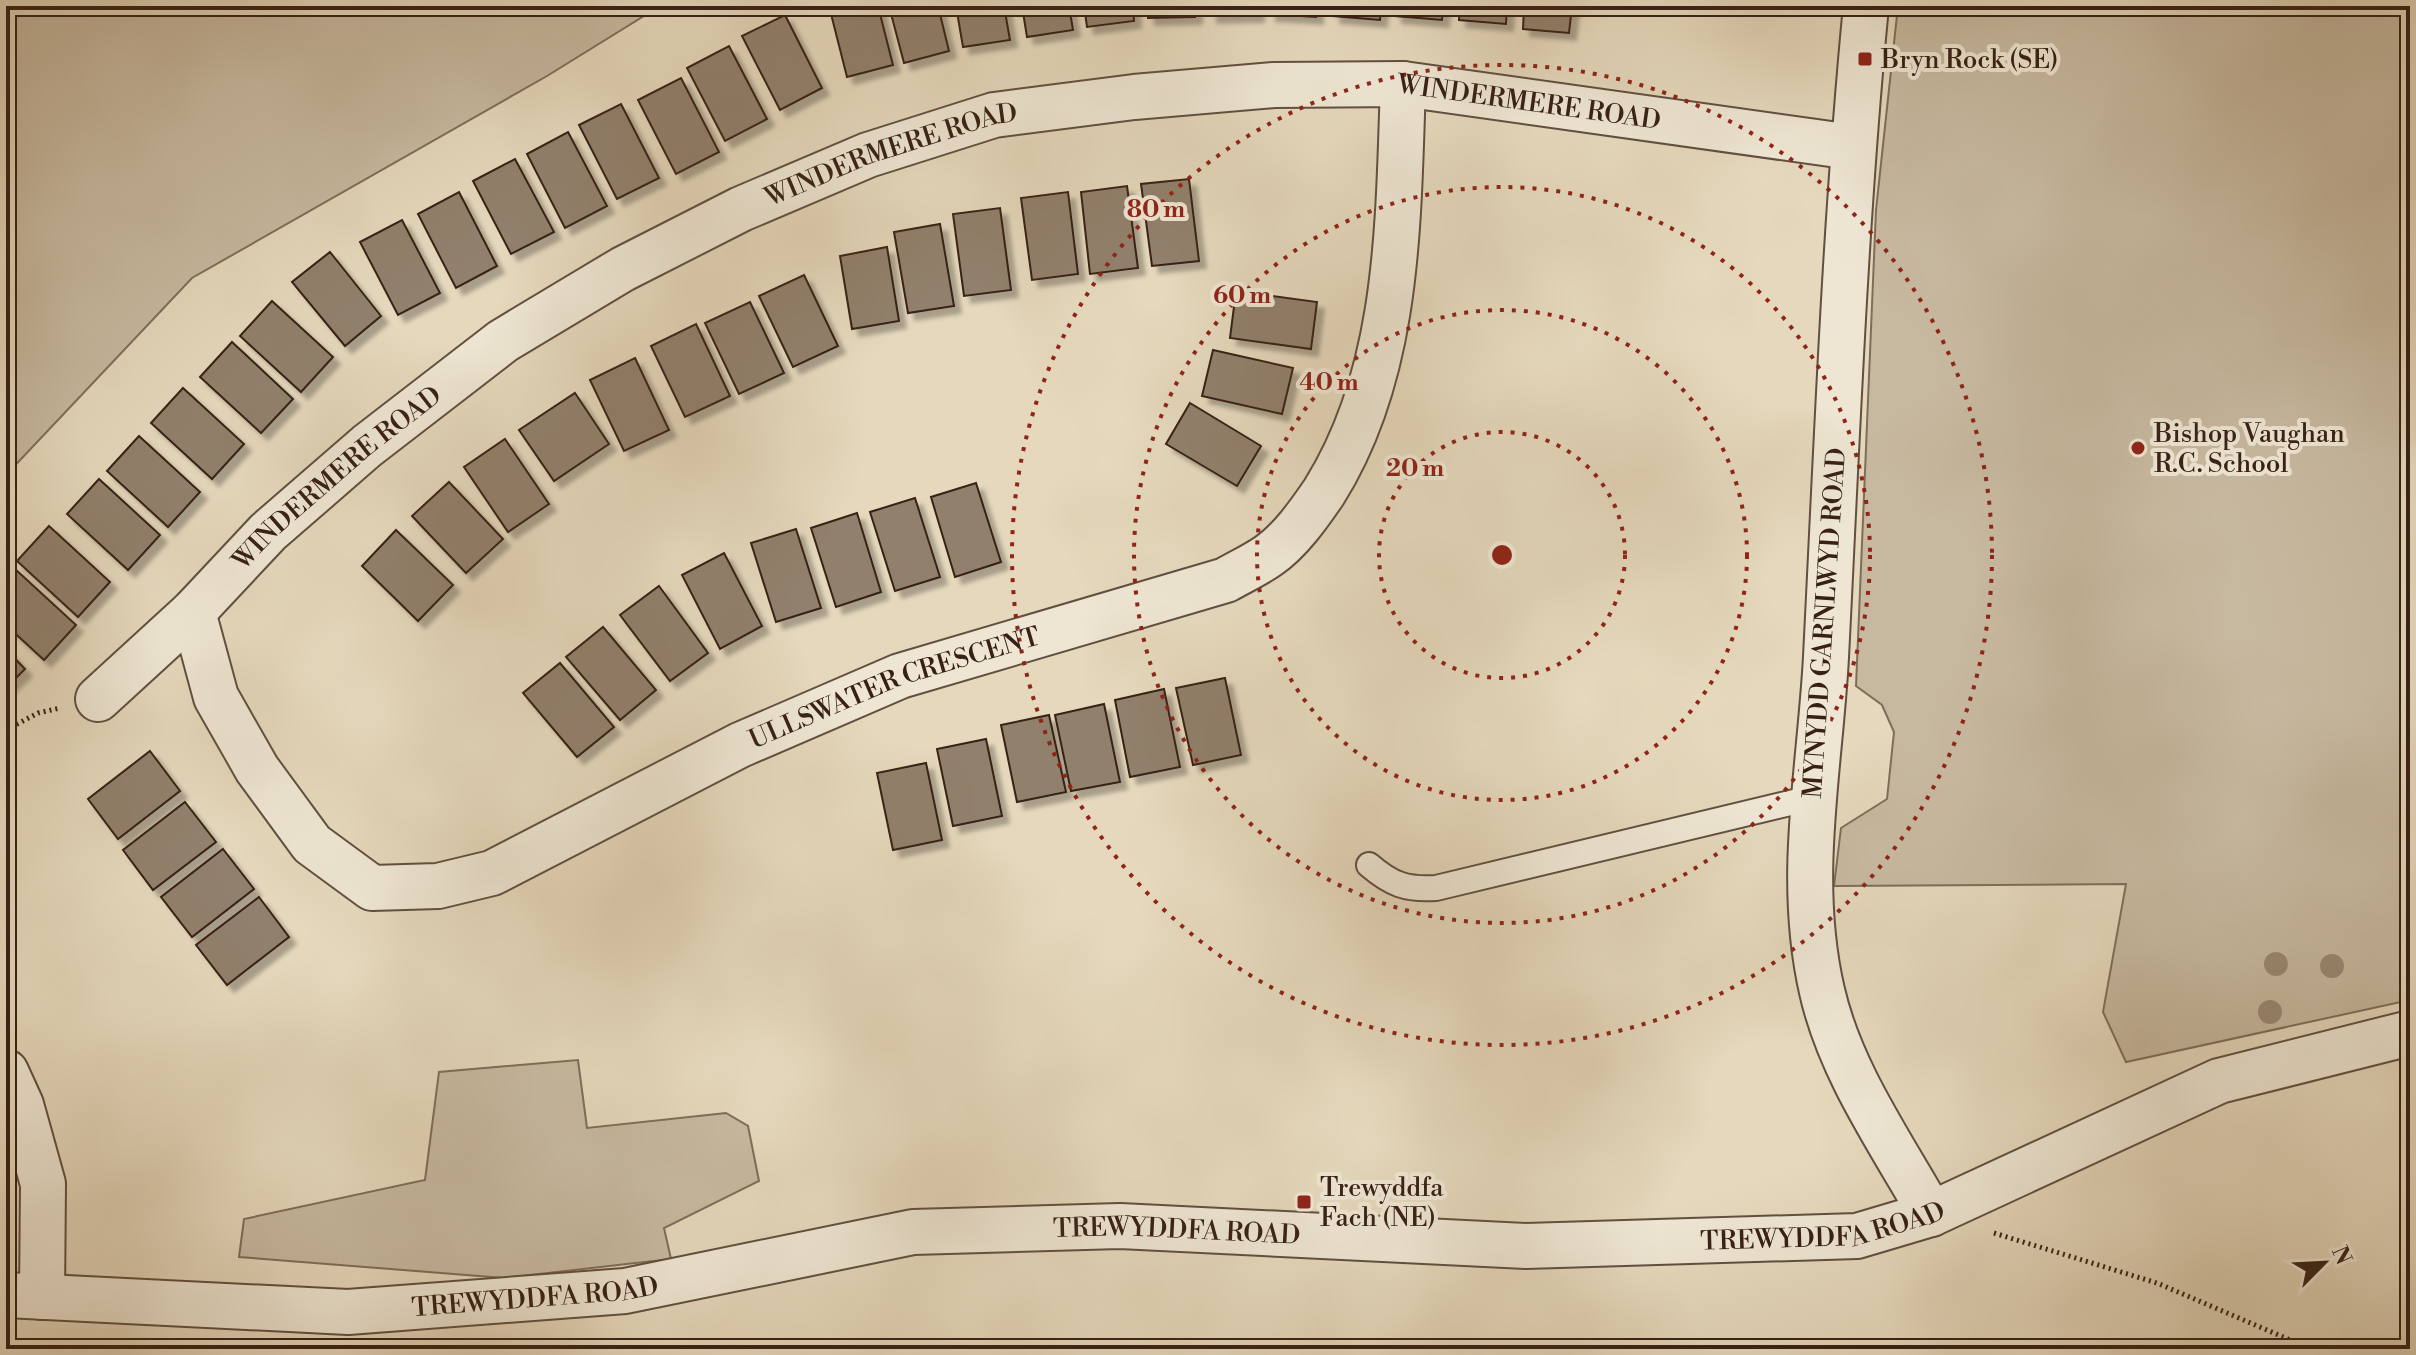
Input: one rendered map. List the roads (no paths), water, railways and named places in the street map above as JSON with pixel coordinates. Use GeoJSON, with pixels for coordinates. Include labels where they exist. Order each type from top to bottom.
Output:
{"type":"FeatureCollection","features":[{"type":"Feature","properties":{"kind":"street","name":"MYNYDD GARNLWYD ROAD"},"geometry":{"type":"LineString","coordinates":[[1866,6],[1852,147],[1824,682],[1811,798],[1810,911],[1822,992],[1845,1062],[1931,1214]]}},
{"type":"Feature","properties":{"kind":"street","name":"WINDERMERE ROAD"},"geometry":{"type":"LineString","coordinates":[[98,699],[193,612],[268,532],[367,446],[503,341],[623,269],[741,209],[868,155],[994,115],[1134,97],[1274,85],[1403,84],[1852,147]]}},
{"type":"Feature","properties":{"kind":"street","name":"ULLSWATER CRESCENT"},"geometry":{"type":"LineString","coordinates":[[193,612],[216,697],[257,769],[312,844],[372,888],[438,886],[492,873],[740,745],[900,676],[1226,580],[1270,555],[1310,514],[1347,454],[1371,385],[1390,301],[1398,225],[1403,84]]}},
{"type":"Feature","properties":{"kind":"street","name":"TREWYDDFA ROAD"},"geometry":{"type":"LineString","coordinates":[[24,1296],[348,1312],[625,1291],[913,1232],[1120,1226],[1526,1246],[1857,1236],[1931,1214],[2219,1081],[2410,1033]]}},
{"type":"Feature","properties":{"kind":"street"},"geometry":{"type":"LineString","coordinates":[[6,1072],[21,1105],[43,1184],[24,1296]]}},
{"type":"Feature","properties":{"kind":"lane"},"geometry":{"type":"LineString","coordinates":[[1369,865],[1389,882],[1413,890],[1436,888],[1811,798]]}},
{"type":"Feature","properties":{"kind":"place","name":"Bryn Rock (SE)"},"geometry":{"type":"Point","coordinates":[1865,59]}},
{"type":"Feature","properties":{"kind":"place","name":"Bishop Vaughan R.C. School"},"geometry":{"type":"Point","coordinates":[2138,448]}},
{"type":"Feature","properties":{"kind":"place","name":"Trewyddfa Fach (NE)"},"geometry":{"type":"Point","coordinates":[1304,1202]}}]}
